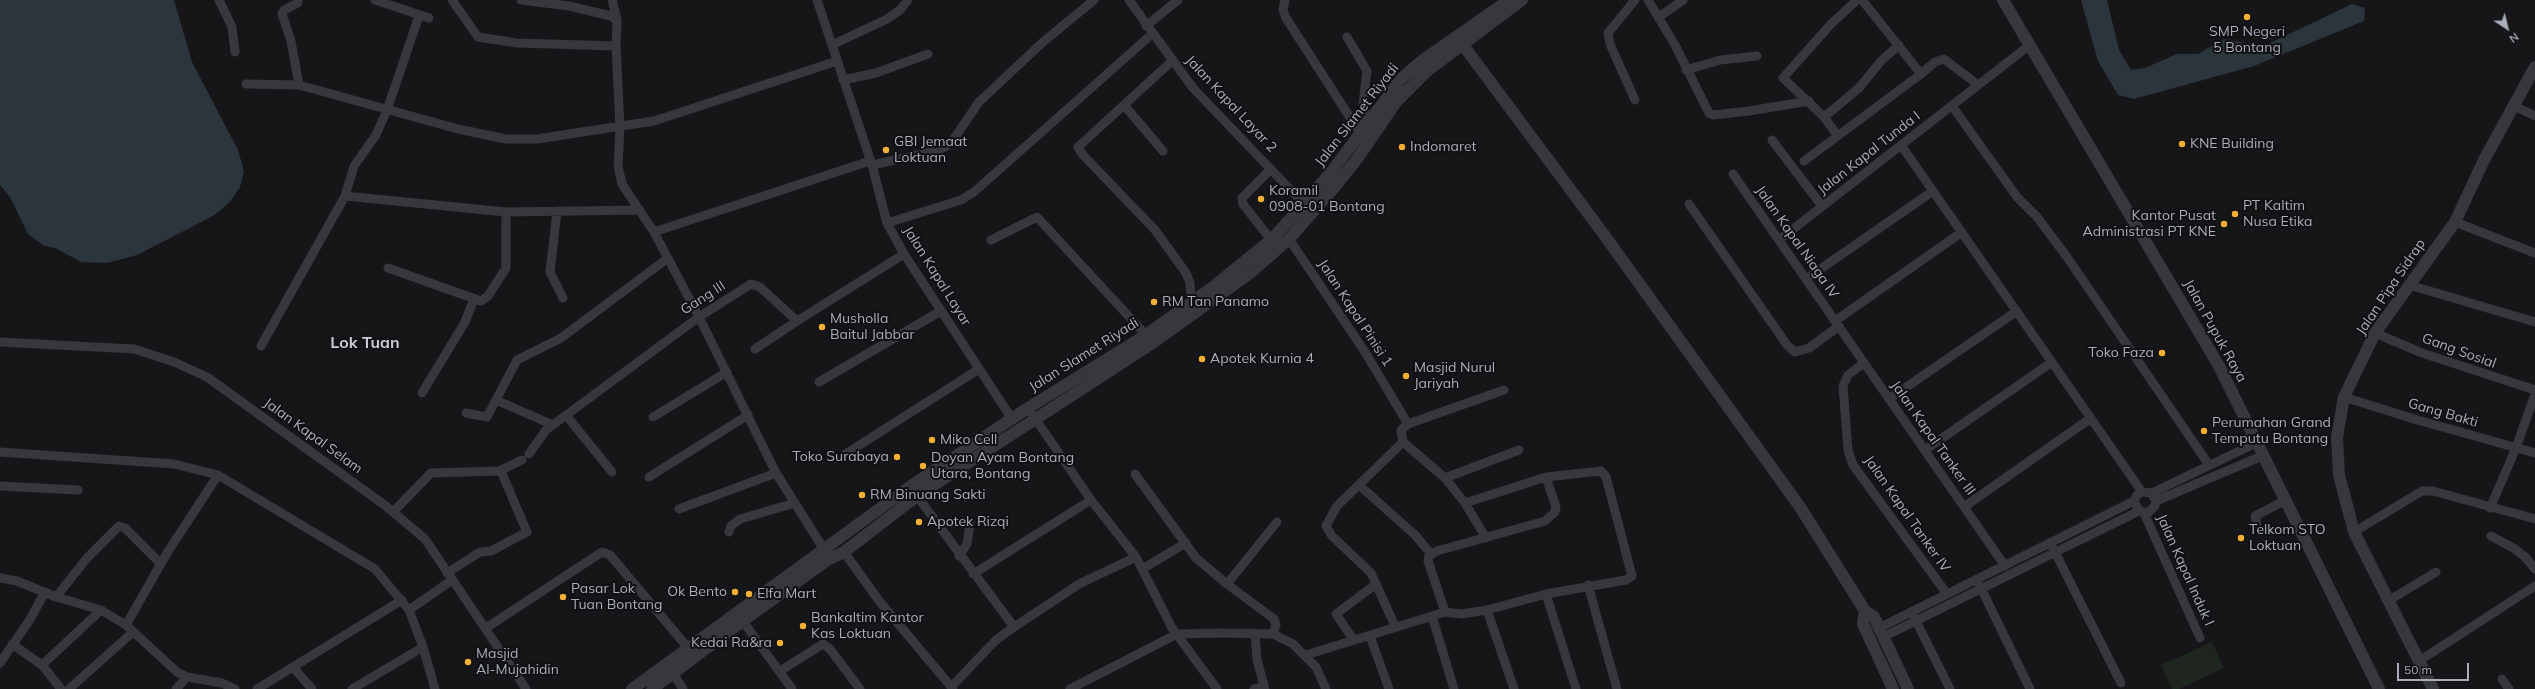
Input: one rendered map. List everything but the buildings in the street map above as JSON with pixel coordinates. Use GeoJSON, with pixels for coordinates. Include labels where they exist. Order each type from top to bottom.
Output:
{"type":"FeatureCollection","features":[{"type":"Feature","properties":{"kind":"street"},"geometry":{"type":"LineString","coordinates":[[219,0],[232,27],[235,52]]}},
{"type":"Feature","properties":{"kind":"street"},"geometry":{"type":"LineString","coordinates":[[298,0],[298,3],[284,10],[282,14],[291,42],[299,85]]}},
{"type":"Feature","properties":{"kind":"street"},"geometry":{"type":"LineString","coordinates":[[375,0],[419,16],[429,18]]}},
{"type":"Feature","properties":{"kind":"street"},"geometry":{"type":"LineString","coordinates":[[452,0],[478,36],[518,43],[616,46]]}},
{"type":"Feature","properties":{"kind":"street"},"geometry":{"type":"LineString","coordinates":[[521,0],[569,6],[611,16],[617,20]]}},
{"type":"Feature","properties":{"kind":"street"},"geometry":{"type":"LineString","coordinates":[[612,0],[617,20],[616,46],[620,127],[619,176],[627,193],[654,232],[668,258],[727,372],[776,473],[823,548]]}},
{"type":"Feature","properties":{"kind":"street","name":"Jalan Kapal Layar"},"geometry":{"type":"LineString","coordinates":[[817,0],[871,163],[887,223],[904,254],[1012,419]]}},
{"type":"Feature","properties":{"kind":"street"},"geometry":{"type":"LineString","coordinates":[[832,45],[888,19],[900,10],[908,0]]}},
{"type":"Feature","properties":{"kind":"street"},"geometry":{"type":"LineString","coordinates":[[654,232],[871,163],[936,151],[945,147],[953,140],[979,102],[1043,42],[1094,0]]}},
{"type":"Feature","properties":{"kind":"street","name":"Jalan Kapal Layar 2"},"geometry":{"type":"LineString","coordinates":[[1128,0],[1193,88],[1304,204]]}},
{"type":"Feature","properties":{"kind":"street"},"geometry":{"type":"LineString","coordinates":[[887,223],[961,200],[974,192],[1149,30],[1178,0]]}},
{"type":"Feature","properties":{"kind":"street"},"geometry":{"type":"LineString","coordinates":[[1285,0],[1283,10],[1301,45],[1359,132]]}},
{"type":"Feature","properties":{"kind":"street","name":"Jalan Slamet Riyadi"},"geometry":{"type":"LineString","coordinates":[[652,689],[823,548],[908,488],[1012,419],[1032,413],[1169,332],[1246,268],[1304,204],[1401,79],[1419,63],[1509,0]]}},
{"type":"Feature","properties":{"kind":"street","name":"Jalan Slamet Riyadi"},"geometry":{"type":"LineString","coordinates":[[632,689],[688,648],[829,559],[844,552],[917,496],[1032,413],[1289,239],[1357,159],[1396,102],[1427,71],[1522,0]]}},
{"type":"Feature","properties":{"kind":"street"},"geometry":{"type":"LineString","coordinates":[[1635,0],[1608,33],[1610,44],[1635,100]]}},
{"type":"Feature","properties":{"kind":"street"},"geometry":{"type":"LineString","coordinates":[[1648,0],[1659,17],[1707,111],[1713,115],[1808,101]]}},
{"type":"Feature","properties":{"kind":"street"},"geometry":{"type":"LineString","coordinates":[[1659,17],[1683,0]]}},
{"type":"Feature","properties":{"kind":"street"},"geometry":{"type":"LineString","coordinates":[[1838,136],[1824,117],[1785,81],[1784,75],[1857,0]]}},
{"type":"Feature","properties":{"kind":"street"},"geometry":{"type":"LineString","coordinates":[[1862,0],[1921,74]]}},
{"type":"Feature","properties":{"kind":"street","name":"Jalan Pupuk Raya"},"geometry":{"type":"LineString","coordinates":[[2003,0],[2031,44],[2219,366],[2284,501],[2379,689]]}},
{"type":"Feature","properties":{"kind":"street"},"geometry":{"type":"LineString","coordinates":[[261,346],[345,196],[354,166],[376,135],[387,110],[419,16]]}},
{"type":"Feature","properties":{"kind":"street"},"geometry":{"type":"LineString","coordinates":[[1347,37],[1367,71],[1363,104],[1366,114],[1359,132]]}},
{"type":"Feature","properties":{"kind":"street","name":"Jalan Kapal Tunda I"},"geometry":{"type":"LineString","coordinates":[[1779,240],[1952,106],[1976,85],[2031,44]]}},
{"type":"Feature","properties":{"kind":"street"},"geometry":{"type":"LineString","coordinates":[[1463,45],[1605,236],[1795,501],[1865,611],[1874,617],[1908,689]]}},
{"type":"Feature","properties":{"kind":"street"},"geometry":{"type":"LineString","coordinates":[[1824,117],[1859,88],[1881,61],[1899,45]]}},
{"type":"Feature","properties":{"kind":"street"},"geometry":{"type":"LineString","coordinates":[[843,80],[876,73],[928,54]]}},
{"type":"Feature","properties":{"kind":"street"},"geometry":{"type":"LineString","coordinates":[[1686,70],[1720,60],[1757,56]]}},
{"type":"Feature","properties":{"kind":"street"},"geometry":{"type":"LineString","coordinates":[[1804,161],[1935,62],[1944,59],[1976,85]]}},
{"type":"Feature","properties":{"kind":"street"},"geometry":{"type":"LineString","coordinates":[[246,84],[299,85],[458,129],[506,139],[538,139],[654,121],[837,61]]}},
{"type":"Feature","properties":{"kind":"street"},"geometry":{"type":"LineString","coordinates":[[1172,61],[1078,147],[1119,194],[1155,230],[1186,273],[1190,283],[1191,305]]}},
{"type":"Feature","properties":{"kind":"street","name":"Jalan Pipa Sidrap"},"geometry":{"type":"LineString","coordinates":[[2434,689],[2354,532],[2339,475],[2337,437],[2344,397],[2375,334],[2455,222],[2512,105],[2535,67]]}},
{"type":"Feature","properties":{"kind":"street"},"geometry":{"type":"LineString","coordinates":[[1124,105],[1163,151]]}},
{"type":"Feature","properties":{"kind":"street"},"geometry":{"type":"LineString","coordinates":[[2512,105],[2535,116]]}},
{"type":"Feature","properties":{"kind":"street"},"geometry":{"type":"LineString","coordinates":[[1952,106],[2016,197],[2037,217],[2067,257],[2209,466]]}},
{"type":"Feature","properties":{"kind":"street"},"geometry":{"type":"LineString","coordinates":[[1772,140],[1822,206]]}},
{"type":"Feature","properties":{"kind":"street"},"geometry":{"type":"LineString","coordinates":[[1901,145],[2142,492],[2154,497],[2262,456]]}},
{"type":"Feature","properties":{"kind":"street"},"geometry":{"type":"LineString","coordinates":[[1271,169],[1242,198],[1243,204],[1271,240]]}},
{"type":"Feature","properties":{"kind":"street","name":"Jalan Kapal Niaga IV"},"geometry":{"type":"LineString","coordinates":[[1733,174],[1837,323]]}},
{"type":"Feature","properties":{"kind":"street"},"geometry":{"type":"LineString","coordinates":[[1806,279],[1934,191]]}},
{"type":"Feature","properties":{"kind":"street"},"geometry":{"type":"LineString","coordinates":[[345,196],[506,212],[640,210]]}},
{"type":"Feature","properties":{"kind":"street"},"geometry":{"type":"LineString","coordinates":[[1689,204],[1787,345],[1795,352],[1809,348],[1837,323],[1962,232]]}},
{"type":"Feature","properties":{"kind":"street"},"geometry":{"type":"LineString","coordinates":[[557,211],[550,272],[563,298]]}},
{"type":"Feature","properties":{"kind":"street"},"geometry":{"type":"LineString","coordinates":[[388,268],[474,299],[485,299],[506,268],[506,212]]}},
{"type":"Feature","properties":{"kind":"street"},"geometry":{"type":"LineString","coordinates":[[991,240],[1037,217],[1146,335]]}},
{"type":"Feature","properties":{"kind":"street"},"geometry":{"type":"LineString","coordinates":[[2455,222],[2535,253]]}},
{"type":"Feature","properties":{"kind":"street","name":"Jalan Kapal Pinisi 1"},"geometry":{"type":"LineString","coordinates":[[1289,239],[1365,352],[1408,424]]}},
{"type":"Feature","properties":{"kind":"street"},"geometry":{"type":"LineString","coordinates":[[755,349],[904,254]]}},
{"type":"Feature","properties":{"kind":"street"},"geometry":{"type":"LineString","coordinates":[[466,413],[487,417],[517,360],[561,338],[668,258]]}},
{"type":"Feature","properties":{"kind":"street","name":"Gang III"},"geometry":{"type":"LineString","coordinates":[[501,470],[525,457],[537,440],[566,415],[699,317],[751,284],[755,284],[797,321]]}},
{"type":"Feature","properties":{"kind":"street"},"geometry":{"type":"LineString","coordinates":[[2409,285],[2535,322]]}},
{"type":"Feature","properties":{"kind":"street"},"geometry":{"type":"LineString","coordinates":[[422,393],[465,322],[474,299]]}},
{"type":"Feature","properties":{"kind":"street"},"geometry":{"type":"LineString","coordinates":[[819,382],[941,311]]}},
{"type":"Feature","properties":{"kind":"street"},"geometry":{"type":"LineString","coordinates":[[1889,399],[2017,311]]}},
{"type":"Feature","properties":{"kind":"street","name":"Jalan Kapal Tanker III"},"geometry":{"type":"LineString","coordinates":[[1837,323],[2005,566]]}},
{"type":"Feature","properties":{"kind":"street","name":"Gang Sosial"},"geometry":{"type":"LineString","coordinates":[[2375,334],[2443,360],[2535,390]]}},
{"type":"Feature","properties":{"kind":"street","name":"Jalan Kapal Selam"},"geometry":{"type":"LineString","coordinates":[[0,342],[112,346],[134,349],[174,362],[213,381],[392,512],[425,539],[526,689]]}},
{"type":"Feature","properties":{"kind":"street"},"geometry":{"type":"LineString","coordinates":[[1925,450],[2052,362]]}},
{"type":"Feature","properties":{"kind":"street","name":"Jalan Kapal Tanker IV"},"geometry":{"type":"LineString","coordinates":[[1864,363],[1848,375],[1843,386],[1848,450],[1853,465],[1947,594]]}},
{"type":"Feature","properties":{"kind":"street"},"geometry":{"type":"LineString","coordinates":[[844,455],[979,368]]}},
{"type":"Feature","properties":{"kind":"street"},"geometry":{"type":"LineString","coordinates":[[653,417],[727,372]]}},
{"type":"Feature","properties":{"kind":"street"},"geometry":{"type":"LineString","coordinates":[[1486,538],[1465,504],[1445,478],[1403,442],[1402,430],[1408,424],[1504,390]]}},
{"type":"Feature","properties":{"kind":"street"},"geometry":{"type":"LineString","coordinates":[[2490,508],[2516,448],[2535,394]]}},
{"type":"Feature","properties":{"kind":"street","name":"Gang Bakti"},"geometry":{"type":"LineString","coordinates":[[2344,397],[2414,420],[2535,453]]}},
{"type":"Feature","properties":{"kind":"street"},"geometry":{"type":"LineString","coordinates":[[496,400],[553,425]]}},
{"type":"Feature","properties":{"kind":"street"},"geometry":{"type":"LineString","coordinates":[[1032,413],[1091,500],[1136,557],[1166,618],[1217,689]]}},
{"type":"Feature","properties":{"kind":"street"},"geometry":{"type":"LineString","coordinates":[[566,415],[612,472]]}},
{"type":"Feature","properties":{"kind":"street"},"geometry":{"type":"LineString","coordinates":[[649,477],[748,415]]}},
{"type":"Feature","properties":{"kind":"street"},"geometry":{"type":"LineString","coordinates":[[1964,507],[2091,418]]}},
{"type":"Feature","properties":{"kind":"street"},"geometry":{"type":"LineString","coordinates":[[1395,626],[1376,584],[1365,566],[1332,536],[1326,526],[1337,506],[1403,442]]}},
{"type":"Feature","properties":{"kind":"street"},"geometry":{"type":"LineString","coordinates":[[2154,497],[2209,466],[2256,443]]}},
{"type":"Feature","properties":{"kind":"street"},"geometry":{"type":"LineString","coordinates":[[1445,478],[1519,450]]}},
{"type":"Feature","properties":{"kind":"street"},"geometry":{"type":"LineString","coordinates":[[0,452],[174,464],[200,469],[218,475],[363,560],[387,582],[409,610],[423,647],[435,689]]}},
{"type":"Feature","properties":{"kind":"street"},"geometry":{"type":"LineString","coordinates":[[392,512],[433,472],[474,473],[501,470],[527,532],[491,551],[480,552],[409,610]]}},
{"type":"Feature","properties":{"kind":"street"},"geometry":{"type":"LineString","coordinates":[[1306,655],[1353,639],[1370,636],[1395,626],[1445,612],[1462,614],[1487,610],[1546,594],[1588,585],[1626,580],[1632,576],[1604,473],[1597,470],[1546,478],[1465,504]]}},
{"type":"Feature","properties":{"kind":"street"},"geometry":{"type":"LineString","coordinates":[[679,509],[776,473]]}},
{"type":"Feature","properties":{"kind":"street"},"geometry":{"type":"LineString","coordinates":[[1135,474],[1202,564],[1226,584],[1274,619],[1276,625],[1273,634]]}},
{"type":"Feature","properties":{"kind":"street"},"geometry":{"type":"LineString","coordinates":[[126,625],[161,564],[218,475]]}},
{"type":"Feature","properties":{"kind":"street"},"geometry":{"type":"LineString","coordinates":[[1445,612],[1428,561],[1432,554],[1541,524],[1552,516],[1556,507],[1546,478]]}},
{"type":"Feature","properties":{"kind":"street"},"geometry":{"type":"LineString","coordinates":[[1359,485],[1415,535],[1432,554]]}},
{"type":"Feature","properties":{"kind":"street"},"geometry":{"type":"LineString","coordinates":[[0,486],[78,490]]}},
{"type":"Feature","properties":{"kind":"street"},"geometry":{"type":"LineString","coordinates":[[2354,532],[2422,491],[2433,491],[2490,508],[2535,519]]}},
{"type":"Feature","properties":{"kind":"street"},"geometry":{"type":"LineString","coordinates":[[1881,632],[1911,612],[2134,501],[2137,495],[2142,492]]}},
{"type":"Feature","properties":{"kind":"street"},"geometry":{"type":"LineString","coordinates":[[917,496],[959,556],[1014,627]]}},
{"type":"Feature","properties":{"kind":"street"},"geometry":{"type":"LineString","coordinates":[[1881,632],[1916,621],[2055,552],[2141,512],[2153,510],[2154,497]]}},
{"type":"Feature","properties":{"kind":"street"},"geometry":{"type":"LineString","coordinates":[[973,574],[1091,500]]}},
{"type":"Feature","properties":{"kind":"street"},"geometry":{"type":"LineString","coordinates":[[2134,501],[2141,512]]}},
{"type":"Feature","properties":{"kind":"street"},"geometry":{"type":"LineString","coordinates":[[2258,530],[2255,516],[2284,501]]}},
{"type":"Feature","properties":{"kind":"street"},"geometry":{"type":"LineString","coordinates":[[729,532],[731,526],[740,519],[795,503]]}},
{"type":"Feature","properties":{"kind":"street","name":"Jalan Kapal Induk I"},"geometry":{"type":"LineString","coordinates":[[2141,512],[2200,638]]}},
{"type":"Feature","properties":{"kind":"street"},"geometry":{"type":"LineString","coordinates":[[1226,584],[1277,522]]}},
{"type":"Feature","properties":{"kind":"street"},"geometry":{"type":"LineString","coordinates":[[959,556],[968,544],[970,524]]}},
{"type":"Feature","properties":{"kind":"street"},"geometry":{"type":"LineString","coordinates":[[56,597],[87,558],[119,526],[125,528],[161,564]]}},
{"type":"Feature","properties":{"kind":"street"},"geometry":{"type":"LineString","coordinates":[[2491,536],[2515,549],[2535,569]]}},
{"type":"Feature","properties":{"kind":"street"},"geometry":{"type":"LineString","coordinates":[[1142,569],[1186,543]]}},
{"type":"Feature","properties":{"kind":"street"},"geometry":{"type":"LineString","coordinates":[[2051,543],[2121,683]]}},
{"type":"Feature","properties":{"kind":"street"},"geometry":{"type":"LineString","coordinates":[[486,628],[602,552],[610,555],[688,648]]}},
{"type":"Feature","properties":{"kind":"street"},"geometry":{"type":"LineString","coordinates":[[844,552],[880,602],[952,687],[996,640],[1014,627],[1079,584],[1136,557]]}},
{"type":"Feature","properties":{"kind":"street"},"geometry":{"type":"LineString","coordinates":[[2388,601],[2436,572]]}},
{"type":"Feature","properties":{"kind":"street"},"geometry":{"type":"LineString","coordinates":[[0,578],[16,580],[56,597],[101,610],[126,625],[166,664],[187,677],[216,682],[235,689]]}},
{"type":"Feature","properties":{"kind":"street"},"geometry":{"type":"LineString","coordinates":[[1977,579],[2030,689]]}},
{"type":"Feature","properties":{"kind":"street"},"geometry":{"type":"LineString","coordinates":[[1353,639],[1336,614],[1376,584]]}},
{"type":"Feature","properties":{"kind":"street"},"geometry":{"type":"LineString","coordinates":[[1588,585],[1617,689]]}},
{"type":"Feature","properties":{"kind":"street"},"geometry":{"type":"LineString","coordinates":[[2419,661],[2535,586]]}},
{"type":"Feature","properties":{"kind":"street"},"geometry":{"type":"LineString","coordinates":[[0,663],[29,621],[45,592]]}},
{"type":"Feature","properties":{"kind":"street"},"geometry":{"type":"LineString","coordinates":[[1546,594],[1576,689]]}},
{"type":"Feature","properties":{"kind":"street"},"geometry":{"type":"LineString","coordinates":[[257,689],[402,600]]}},
{"type":"Feature","properties":{"kind":"street"},"geometry":{"type":"LineString","coordinates":[[42,665],[101,610]]}},
{"type":"Feature","properties":{"kind":"street"},"geometry":{"type":"LineString","coordinates":[[1487,610],[1514,689]]}},
{"type":"Feature","properties":{"kind":"street"},"geometry":{"type":"LineString","coordinates":[[1865,611],[1863,624],[1893,689]]}},
{"type":"Feature","properties":{"kind":"street"},"geometry":{"type":"LineString","coordinates":[[1911,612],[1950,689]]}},
{"type":"Feature","properties":{"kind":"street"},"geometry":{"type":"LineString","coordinates":[[739,616],[792,689]]}},
{"type":"Feature","properties":{"kind":"street"},"geometry":{"type":"LineString","coordinates":[[1432,616],[1454,689]]}},
{"type":"Feature","properties":{"kind":"street"},"geometry":{"type":"LineString","coordinates":[[69,689],[133,632]]}},
{"type":"Feature","properties":{"kind":"street"},"geometry":{"type":"LineString","coordinates":[[1254,689],[1264,688],[1257,660],[1255,633]]}},
{"type":"Feature","properties":{"kind":"street"},"geometry":{"type":"LineString","coordinates":[[1070,689],[1177,634],[1255,633],[1273,634],[1293,644],[1306,655],[1316,667],[1326,689]]}},
{"type":"Feature","properties":{"kind":"street"},"geometry":{"type":"LineString","coordinates":[[1370,636],[1389,689]]}},
{"type":"Feature","properties":{"kind":"street"},"geometry":{"type":"LineString","coordinates":[[12,644],[42,665],[61,689]]}},
{"type":"Feature","properties":{"kind":"street"},"geometry":{"type":"LineString","coordinates":[[780,672],[823,644],[830,649],[860,689]]}},
{"type":"Feature","properties":{"kind":"street"},"geometry":{"type":"LineString","coordinates":[[352,689],[423,647]]}},
{"type":"Feature","properties":{"kind":"street"},"geometry":{"type":"LineString","coordinates":[[293,667],[312,689]]}},
{"type":"Feature","properties":{"kind":"street"},"geometry":{"type":"LineString","coordinates":[[673,673],[683,689]]}},
{"type":"Feature","properties":{"kind":"street"},"geometry":{"type":"LineString","coordinates":[[176,689],[187,677]]}},
{"type":"Feature","properties":{"kind":"street"},"geometry":{"type":"LineString","coordinates":[[2502,679],[2509,689]]}},
{"type":"Feature","properties":{"kind":"shaded area"},"geometry":{"type":"Polygon","coordinates":[[[0,0],[174,0],[192,62],[238,150],[244,171],[240,187],[230,202],[213,216],[137,255],[107,263],[81,262],[57,249],[43,245],[28,234],[10,197],[0,185],[0,0]]]}},
{"type":"Feature","properties":{"kind":"shaded area"},"geometry":{"type":"Polygon","coordinates":[[[2081,0],[2107,0],[2119,50],[2131,70],[2145,68],[2177,54],[2198,54],[2224,39],[2264,46],[2352,4],[2365,8],[2364,21],[2254,66],[2134,99],[2118,95],[2098,61],[2081,0]]]}},
{"type":"Feature","properties":{"kind":"shaded area"},"geometry":{"type":"Polygon","coordinates":[[[2212,642],[2224,668],[2179,689],[2172,689],[2161,665],[2212,642]]]}},
{"type":"Feature","properties":{"kind":"place","name":"SMP Negeri 5 Bontang"},"geometry":{"type":"Point","coordinates":[2247,17]}},
{"type":"Feature","properties":{"kind":"place","name":"KNE Building"},"geometry":{"type":"Point","coordinates":[2182,144]}},
{"type":"Feature","properties":{"kind":"place","name":"Indomaret"},"geometry":{"type":"Point","coordinates":[1402,147]}},
{"type":"Feature","properties":{"kind":"place","name":"GBI Jemaat Loktuan"},"geometry":{"type":"Point","coordinates":[886,150]}},
{"type":"Feature","properties":{"kind":"place","name":"Koramil 0908-01 Bontang"},"geometry":{"type":"Point","coordinates":[1261,199]}},
{"type":"Feature","properties":{"kind":"place","name":"PT Kaltim Nusa Etika"},"geometry":{"type":"Point","coordinates":[2235,214]}},
{"type":"Feature","properties":{"kind":"place","name":"Kantor Pusat Administrasi PT KNE"},"geometry":{"type":"Point","coordinates":[2224,224]}},
{"type":"Feature","properties":{"kind":"place","name":"RM Tan Panamo"},"geometry":{"type":"Point","coordinates":[1154,302]}},
{"type":"Feature","properties":{"kind":"place","name":"Musholla Baitul Jabbar"},"geometry":{"type":"Point","coordinates":[822,327]}},
{"type":"Feature","properties":{"kind":"place","name":"Toko Faza"},"geometry":{"type":"Point","coordinates":[2162,353]}},
{"type":"Feature","properties":{"kind":"place","name":"Apotek Kurnia 4"},"geometry":{"type":"Point","coordinates":[1202,359]}},
{"type":"Feature","properties":{"kind":"place","name":"Masjid Nurul Jariyah"},"geometry":{"type":"Point","coordinates":[1406,376]}},
{"type":"Feature","properties":{"kind":"place","name":"Perumahan Grand Temputu Bontang"},"geometry":{"type":"Point","coordinates":[2204,431]}},
{"type":"Feature","properties":{"kind":"place","name":"Miko Cell"},"geometry":{"type":"Point","coordinates":[932,440]}},
{"type":"Feature","properties":{"kind":"place","name":"Toko Surabaya"},"geometry":{"type":"Point","coordinates":[897,457]}},
{"type":"Feature","properties":{"kind":"place","name":"Doyan Ayam Bontang Utara, Bontang"},"geometry":{"type":"Point","coordinates":[923,466]}},
{"type":"Feature","properties":{"kind":"place","name":"RM Binuang Sakti"},"geometry":{"type":"Point","coordinates":[862,495]}},
{"type":"Feature","properties":{"kind":"place","name":"Apotek Rizqi"},"geometry":{"type":"Point","coordinates":[919,522]}},
{"type":"Feature","properties":{"kind":"place","name":"Telkom STO Loktuan"},"geometry":{"type":"Point","coordinates":[2241,538]}},
{"type":"Feature","properties":{"kind":"place","name":"Ok Bento"},"geometry":{"type":"Point","coordinates":[735,592]}},
{"type":"Feature","properties":{"kind":"place","name":"Elfa Mart"},"geometry":{"type":"Point","coordinates":[749,594]}},
{"type":"Feature","properties":{"kind":"place","name":"Pasar Lok Tuan Bontang"},"geometry":{"type":"Point","coordinates":[563,597]}},
{"type":"Feature","properties":{"kind":"place","name":"Bankaltim Kantor Kas Loktuan"},"geometry":{"type":"Point","coordinates":[803,626]}},
{"type":"Feature","properties":{"kind":"place","name":"Kedai Ra&ra"},"geometry":{"type":"Point","coordinates":[780,643]}},
{"type":"Feature","properties":{"kind":"place","name":"Masjid Al-Mujahidin"},"geometry":{"type":"Point","coordinates":[468,662]}},
{"type":"Feature","properties":{"kind":"district","name":"Lok Tuan"},"geometry":{"type":"Point","coordinates":[365,343]}}]}
